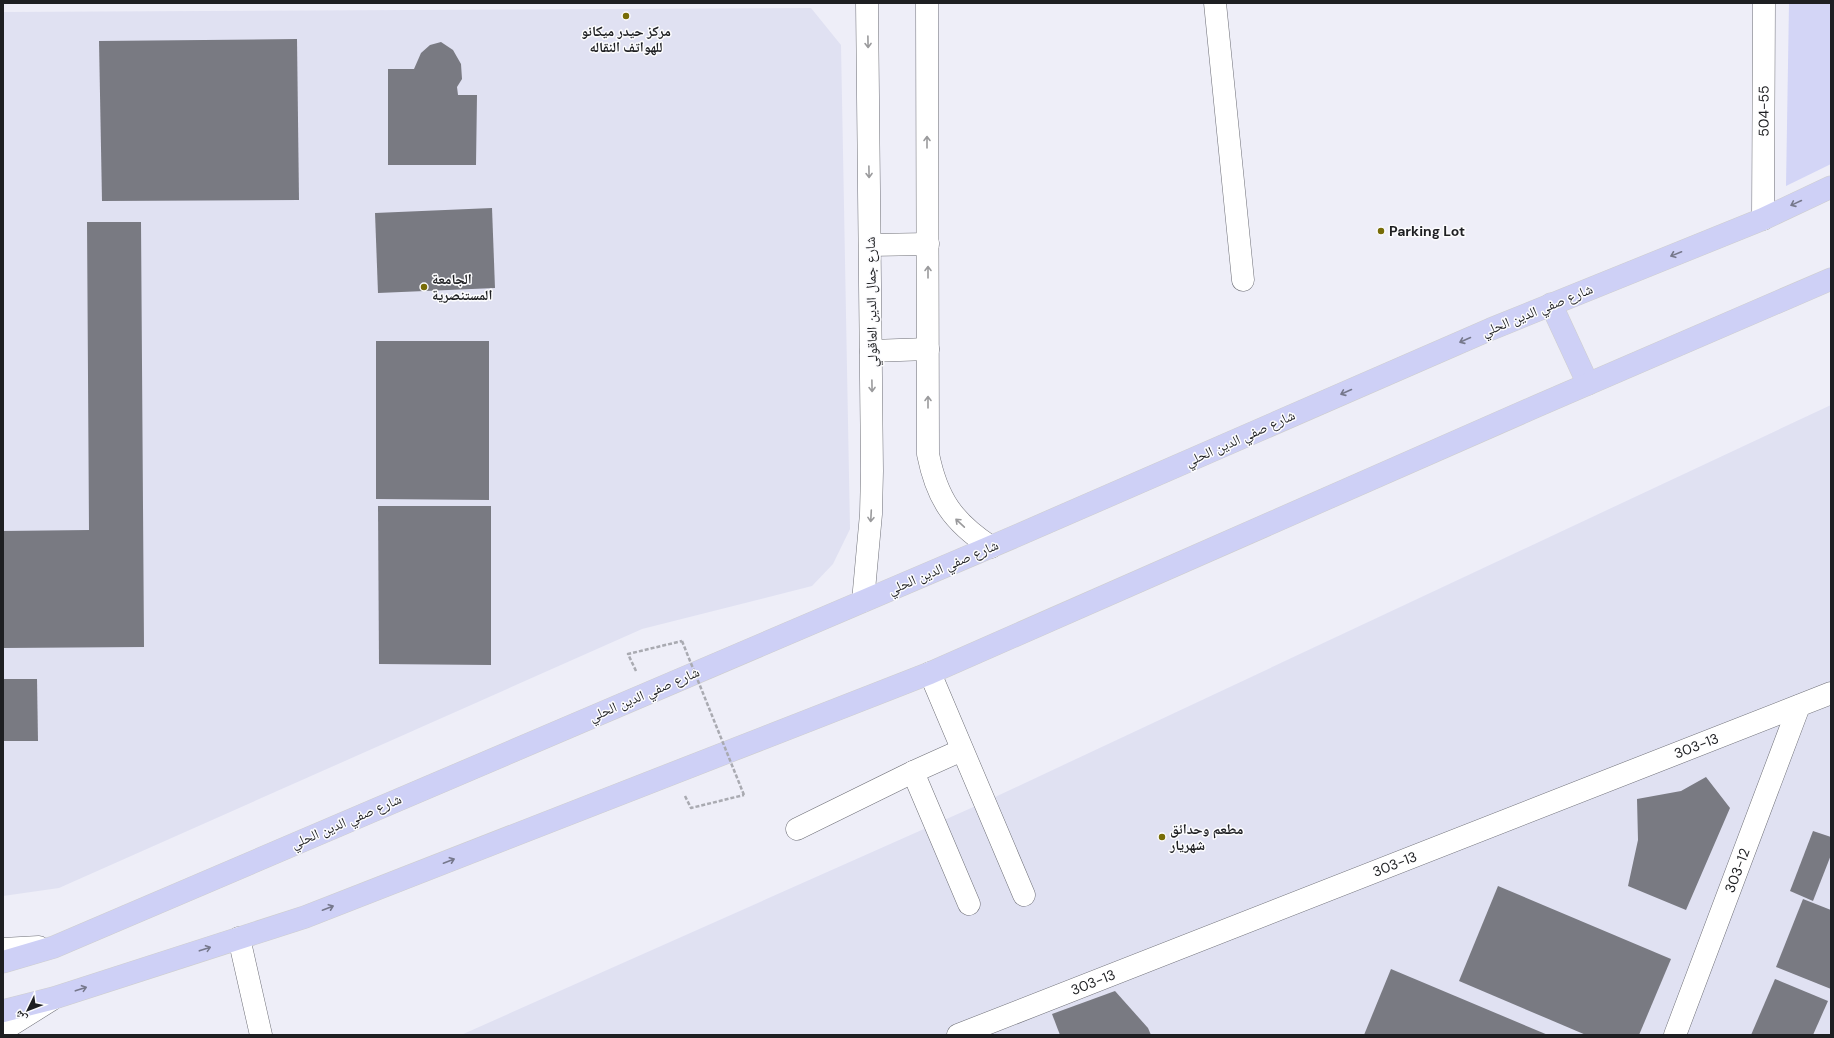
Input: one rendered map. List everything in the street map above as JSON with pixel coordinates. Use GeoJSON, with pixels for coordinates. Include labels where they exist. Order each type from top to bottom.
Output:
{"type":"FeatureCollection","features":[{"type":"Feature","properties":{"kind":"main road","name":"شارع صفي الدين الحلي"},"geometry":{"type":"LineString","coordinates":[[3,962],[54,947],[991,547],[1483,332],[1763,219],[1831,187]]}},
{"type":"Feature","properties":{"kind":"main road"},"geometry":{"type":"LineString","coordinates":[[3,1011],[54,998],[313,914],[930,673],[1831,279]]}},
{"type":"Feature","properties":{"kind":"main road"},"geometry":{"type":"LineString","coordinates":[[1551,304],[1588,384]]}},
{"type":"Feature","properties":{"kind":"street","name":"شارع جمال الدين العاقولي"},"geometry":{"type":"LineString","coordinates":[[863,601],[871,514],[871,351],[867,3]]}},
{"type":"Feature","properties":{"kind":"street"},"geometry":{"type":"LineString","coordinates":[[927,3],[928,454],[933,477],[942,499],[955,518],[972,534],[991,547]]}},
{"type":"Feature","properties":{"kind":"street"},"geometry":{"type":"LineString","coordinates":[[1214,3],[1243,280]]}},
{"type":"Feature","properties":{"kind":"street","name":"504-55"},"geometry":{"type":"LineString","coordinates":[[1763,219],[1764,3]]}},
{"type":"Feature","properties":{"kind":"street"},"geometry":{"type":"LineString","coordinates":[[870,245],[928,244]]}},
{"type":"Feature","properties":{"kind":"street"},"geometry":{"type":"LineString","coordinates":[[871,351],[928,349]]}},
{"type":"Feature","properties":{"kind":"street"},"geometry":{"type":"LineString","coordinates":[[930,673],[1024,895]]}},
{"type":"Feature","properties":{"kind":"street","name":"303-13"},"geometry":{"type":"LineString","coordinates":[[958,1035],[1831,694]]}},
{"type":"Feature","properties":{"kind":"street","name":"303-12"},"geometry":{"type":"LineString","coordinates":[[1675,1035],[1799,706]]}},
{"type":"Feature","properties":{"kind":"street"},"geometry":{"type":"LineString","coordinates":[[797,830],[913,772],[962,750]]}},
{"type":"Feature","properties":{"kind":"street"},"geometry":{"type":"LineString","coordinates":[[913,772],[969,904]]}},
{"type":"Feature","properties":{"kind":"street"},"geometry":{"type":"LineString","coordinates":[[240,938],[261,1035]]}},
{"type":"Feature","properties":{"kind":"street","name":"شارع صفي الدين الحلي"},"geometry":{"type":"LineString","coordinates":[[3,949],[54,947]]}},
{"type":"Feature","properties":{"kind":"street"},"geometry":{"type":"LineString","coordinates":[[3,1030],[54,998]]}},
{"type":"Feature","properties":{"kind":"path"},"geometry":{"type":"LineString","coordinates":[[628,654],[682,641],[744,795],[691,808]]}},
{"type":"Feature","properties":{"kind":"shaded area"},"geometry":{"type":"Polygon","coordinates":[[[1789,3],[1831,3],[1831,164],[1786,186],[1789,3]]]}},
{"type":"Feature","properties":{"kind":"shaded area","name":"الجامعة المستنصرية"},"geometry":{"type":"Polygon","coordinates":[[[811,8],[841,45],[850,529],[833,564],[812,586],[642,629],[59,888],[3,896],[3,12],[811,8]]]}},
{"type":"Feature","properties":{"kind":"shaded area"},"geometry":{"type":"Polygon","coordinates":[[[1831,405],[1831,1035],[461,1035],[978,805],[1831,405]]]}},
{"type":"Feature","properties":{"kind":"building"},"geometry":{"type":"Polygon","coordinates":[[[297,39],[299,200],[102,201],[99,41],[297,39]]]}},
{"type":"Feature","properties":{"kind":"building"},"geometry":{"type":"Polygon","coordinates":[[[441,42],[453,50],[461,64],[462,79],[457,87],[458,95],[477,95],[476,165],[388,165],[388,69],[414,69],[421,53],[430,45],[441,42]]]}},
{"type":"Feature","properties":{"kind":"building"},"geometry":{"type":"Polygon","coordinates":[[[492,208],[495,288],[378,293],[375,213],[492,208]]]}},
{"type":"Feature","properties":{"kind":"building"},"geometry":{"type":"Polygon","coordinates":[[[87,222],[141,222],[144,647],[3,648],[3,531],[89,530],[87,222]]]}},
{"type":"Feature","properties":{"kind":"building"},"geometry":{"type":"Polygon","coordinates":[[[376,341],[489,341],[489,500],[376,499],[376,341]]]}},
{"type":"Feature","properties":{"kind":"building"},"geometry":{"type":"Polygon","coordinates":[[[378,506],[491,506],[491,665],[379,664],[378,506]]]}},
{"type":"Feature","properties":{"kind":"building"},"geometry":{"type":"Polygon","coordinates":[[[3,679],[37,679],[38,741],[3,741],[3,679]]]}},
{"type":"Feature","properties":{"kind":"building"},"geometry":{"type":"Polygon","coordinates":[[[1706,777],[1730,808],[1686,910],[1628,886],[1638,840],[1637,799],[1681,791],[1706,777]]]}},
{"type":"Feature","properties":{"kind":"building"},"geometry":{"type":"Polygon","coordinates":[[[1813,831],[1831,837],[1831,855],[1813,901],[1790,891],[1813,831]]]}},
{"type":"Feature","properties":{"kind":"building"},"geometry":{"type":"Polygon","coordinates":[[[1498,886],[1671,959],[1639,1035],[1586,1035],[1459,981],[1498,886]]]}},
{"type":"Feature","properties":{"kind":"building"},"geometry":{"type":"Polygon","coordinates":[[[1803,899],[1831,910],[1831,989],[1776,967],[1803,899]]]}},
{"type":"Feature","properties":{"kind":"building"},"geometry":{"type":"Polygon","coordinates":[[[1391,969],[1548,1035],[1364,1035],[1391,969]]]}},
{"type":"Feature","properties":{"kind":"building"},"geometry":{"type":"Polygon","coordinates":[[[1775,979],[1828,1001],[1813,1035],[1751,1035],[1775,979]]]}},
{"type":"Feature","properties":{"kind":"building"},"geometry":{"type":"Polygon","coordinates":[[[1115,991],[1148,1028],[1151,1035],[1060,1035],[1052,1014],[1115,991]]]}},
{"type":"Feature","properties":{"kind":"place","name":"مركز حيدر ميكانو للهواتف النقاله"},"geometry":{"type":"Point","coordinates":[626,16]}},
{"type":"Feature","properties":{"kind":"place","name":"Parking Lot"},"geometry":{"type":"Point","coordinates":[1381,231]}},
{"type":"Feature","properties":{"kind":"place","name":"الجامعة المستنصرية"},"geometry":{"type":"Point","coordinates":[424,287]}},
{"type":"Feature","properties":{"kind":"place","name":"مطعم وحدائق شهريار"},"geometry":{"type":"Point","coordinates":[1162,837]}}]}
